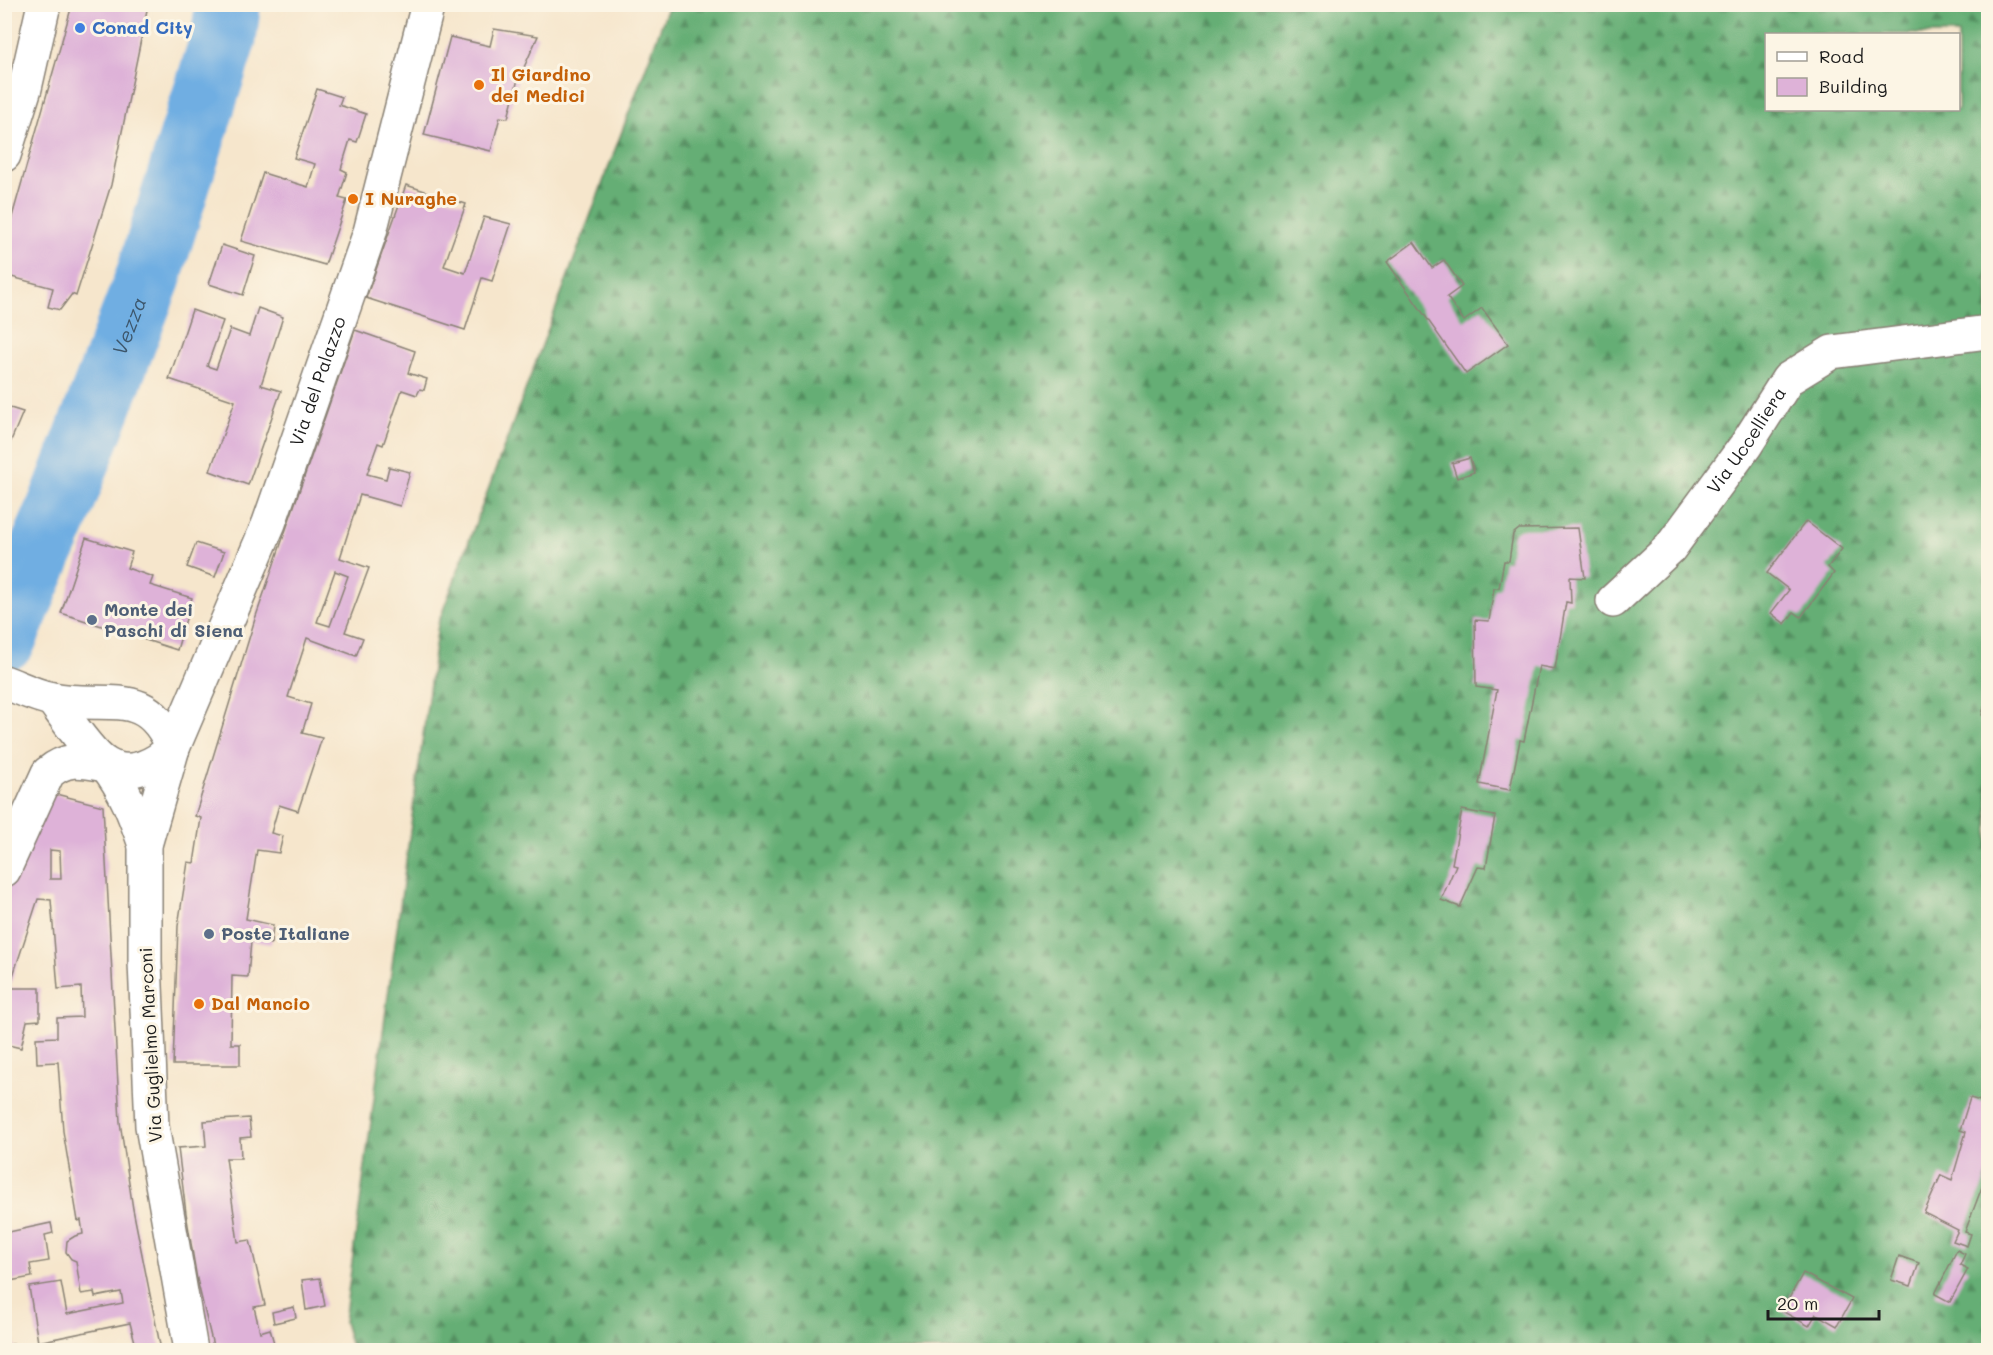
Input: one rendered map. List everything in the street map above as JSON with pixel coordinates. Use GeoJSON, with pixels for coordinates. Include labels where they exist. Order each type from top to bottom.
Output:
{"type":"FeatureCollection","features":[{"type":"Feature","properties":{"kind":"main road"},"geometry":{"type":"LineString","coordinates":[[4,154],[25,88],[44,4]]}},
{"type":"Feature","properties":{"kind":"main road","name":"Via del Palazzo"},"geometry":{"type":"LineString","coordinates":[[145,844],[173,748],[269,523],[370,232],[428,4]]}},
{"type":"Feature","properties":{"kind":"main road","name":"Via Uccelliera"},"geometry":{"type":"LineString","coordinates":[[1612,601],[1670,548],[1746,445],[1788,379],[1832,352],[1989,332]]}},
{"type":"Feature","properties":{"kind":"main road"},"geometry":{"type":"LineString","coordinates":[[4,682],[52,699],[133,705],[151,713],[167,733],[173,748],[159,762],[146,768],[121,769],[74,760],[58,765],[48,773],[4,870]]}},
{"type":"Feature","properties":{"kind":"main road"},"geometry":{"type":"LineString","coordinates":[[52,699],[93,753],[115,777],[130,804],[145,844]]}},
{"type":"Feature","properties":{"kind":"main road","name":"Via Guglielmo Marconi"},"geometry":{"type":"LineString","coordinates":[[145,844],[145,962],[152,1126],[191,1350]]}},
{"type":"Feature","properties":{"kind":"green space"},"geometry":{"type":"Polygon","coordinates":[[[669,5],[1988,5],[1988,1350],[352,1350],[344,1322],[438,624],[669,5]]]}},
{"type":"Feature","properties":{"kind":"building"},"geometry":{"type":"Polygon","coordinates":[[[72,5],[148,5],[111,185],[76,296],[72,294],[60,310],[48,307],[53,288],[4,275],[4,245],[72,5]]]}},
{"type":"Feature","properties":{"kind":"building"},"geometry":{"type":"Polygon","coordinates":[[[494,29],[538,36],[517,83],[508,118],[500,117],[491,151],[424,135],[450,37],[490,46],[494,29]]]}},
{"type":"Feature","properties":{"kind":"building"},"geometry":{"type":"Polygon","coordinates":[[[317,89],[342,97],[339,105],[366,114],[357,142],[350,140],[341,169],[347,172],[339,198],[347,200],[325,265],[241,241],[263,173],[308,187],[315,164],[294,158],[317,89]]]}},
{"type":"Feature","properties":{"kind":"building"},"geometry":{"type":"Polygon","coordinates":[[[406,185],[466,204],[444,266],[465,273],[484,217],[511,224],[492,281],[482,278],[465,330],[366,298],[406,185]]]}},
{"type":"Feature","properties":{"kind":"building"},"geometry":{"type":"Polygon","coordinates":[[[1414,242],[1432,268],[1444,260],[1462,286],[1447,297],[1464,321],[1482,308],[1508,344],[1466,374],[1387,262],[1414,242]]]}},
{"type":"Feature","properties":{"kind":"building"},"geometry":{"type":"Polygon","coordinates":[[[222,245],[255,256],[243,295],[209,284],[222,245]]]}},
{"type":"Feature","properties":{"kind":"building"},"geometry":{"type":"Polygon","coordinates":[[[258,308],[283,317],[261,385],[281,391],[248,485],[210,471],[235,401],[169,379],[192,310],[223,321],[207,366],[216,369],[230,329],[249,336],[258,308]]]}},
{"type":"Feature","properties":{"kind":"building"},"geometry":{"type":"Polygon","coordinates":[[[4,309],[10,312],[4,322],[4,309]]]}},
{"type":"Feature","properties":{"kind":"building"},"geometry":{"type":"Polygon","coordinates":[[[355,330],[415,351],[408,373],[427,379],[424,390],[420,389],[417,395],[402,390],[383,445],[378,443],[367,474],[386,479],[389,467],[410,472],[400,506],[360,495],[340,558],[369,568],[345,632],[363,638],[356,656],[307,638],[288,697],[311,704],[302,733],[322,738],[298,811],[279,805],[271,833],[283,836],[279,853],[257,850],[246,919],[273,925],[271,944],[251,941],[248,977],[232,976],[231,1044],[240,1044],[240,1065],[173,1065],[178,926],[188,862],[194,863],[201,818],[195,816],[255,619],[355,330]],[[335,571],[317,622],[330,626],[348,576],[335,571]]]}},
{"type":"Feature","properties":{"kind":"building"},"geometry":{"type":"Polygon","coordinates":[[[4,406],[23,412],[5,455],[4,455],[4,406]]]}},
{"type":"Feature","properties":{"kind":"building"},"geometry":{"type":"Polygon","coordinates":[[[1470,458],[1474,472],[1457,478],[1452,463],[1470,458]]]}},
{"type":"Feature","properties":{"kind":"building"},"geometry":{"type":"Polygon","coordinates":[[[1806,521],[1842,549],[1828,567],[1834,573],[1801,617],[1794,612],[1785,624],[1771,613],[1789,590],[1767,573],[1806,521]]]}},
{"type":"Feature","properties":{"kind":"building"},"geometry":{"type":"Polygon","coordinates":[[[1578,528],[1585,578],[1570,577],[1571,603],[1566,602],[1555,669],[1539,666],[1524,741],[1520,740],[1510,790],[1479,784],[1497,690],[1476,687],[1475,620],[1489,621],[1494,588],[1499,588],[1504,561],[1509,561],[1513,534],[1519,529],[1578,528]]]}},
{"type":"Feature","properties":{"kind":"building"},"geometry":{"type":"Polygon","coordinates":[[[86,538],[132,552],[127,568],[153,577],[150,585],[192,598],[177,650],[61,613],[86,538]]]}},
{"type":"Feature","properties":{"kind":"building"},"geometry":{"type":"Polygon","coordinates":[[[196,543],[224,552],[215,577],[187,567],[196,543]]]}},
{"type":"Feature","properties":{"kind":"building"},"geometry":{"type":"Polygon","coordinates":[[[1988,693],[1988,719],[1982,715],[1988,693]]]}},
{"type":"Feature","properties":{"kind":"building"},"geometry":{"type":"Polygon","coordinates":[[[52,793],[103,806],[120,1122],[133,1209],[161,1350],[137,1350],[130,1323],[38,1342],[29,1287],[61,1282],[67,1314],[123,1303],[121,1292],[95,1297],[94,1292],[81,1294],[76,1261],[71,1259],[66,1252],[67,1241],[83,1234],[81,1220],[78,1221],[63,1131],[58,1062],[37,1063],[36,1038],[57,1037],[57,1018],[82,1017],[81,987],[58,989],[51,900],[38,899],[9,988],[40,988],[40,1020],[27,1021],[21,1048],[4,1044],[4,894],[52,793]],[[50,850],[50,879],[61,879],[60,851],[50,850]]]}},
{"type":"Feature","properties":{"kind":"building"},"geometry":{"type":"Polygon","coordinates":[[[1462,810],[1495,816],[1486,868],[1478,867],[1460,907],[1441,900],[1456,865],[1452,864],[1462,810]]]}},
{"type":"Feature","properties":{"kind":"building"},"geometry":{"type":"Polygon","coordinates":[[[1970,1098],[1988,1103],[1988,1171],[1965,1232],[1971,1234],[1967,1246],[1953,1241],[1958,1230],[1924,1213],[1941,1175],[1952,1180],[1966,1132],[1960,1130],[1970,1098]]]}},
{"type":"Feature","properties":{"kind":"building"},"geometry":{"type":"Polygon","coordinates":[[[249,1118],[251,1137],[240,1138],[241,1158],[226,1158],[238,1242],[250,1240],[265,1305],[254,1307],[260,1332],[270,1329],[276,1350],[214,1350],[197,1279],[178,1148],[206,1146],[204,1121],[249,1118]]]}},
{"type":"Feature","properties":{"kind":"building"},"geometry":{"type":"Polygon","coordinates":[[[51,1223],[53,1233],[45,1235],[49,1261],[30,1264],[32,1277],[4,1282],[4,1233],[51,1223]]]}},
{"type":"Feature","properties":{"kind":"building"},"geometry":{"type":"Polygon","coordinates":[[[1957,1250],[1965,1254],[1960,1265],[1968,1269],[1950,1302],[1935,1294],[1957,1250]]]}},
{"type":"Feature","properties":{"kind":"building"},"geometry":{"type":"Polygon","coordinates":[[[1899,1256],[1919,1263],[1911,1286],[1891,1280],[1899,1256]]]}},
{"type":"Feature","properties":{"kind":"building"},"geometry":{"type":"Polygon","coordinates":[[[1803,1273],[1852,1299],[1837,1326],[1816,1314],[1809,1326],[1782,1311],[1803,1273]]]}},
{"type":"Feature","properties":{"kind":"building"},"geometry":{"type":"Polygon","coordinates":[[[320,1278],[325,1306],[306,1310],[302,1280],[320,1278]]]}},
{"type":"Feature","properties":{"kind":"building"},"geometry":{"type":"Polygon","coordinates":[[[294,1307],[296,1318],[274,1323],[272,1312],[294,1307]]]}},
{"type":"Feature","properties":{"kind":"building"},"geometry":{"type":"Polygon","coordinates":[[[13,1344],[17,1350],[4,1350],[4,1346],[13,1344]]]}},
{"type":"Feature","properties":{"kind":"waterway","name":"Vezza"},"geometry":{"type":"LineString","coordinates":[[4,638],[57,515],[148,278],[224,36],[228,4]]}},
{"type":"Feature","properties":{"kind":"place","name":"Conad City"},"geometry":{"type":"Point","coordinates":[80,28]}},
{"type":"Feature","properties":{"kind":"place","name":"Il Giardino dei Medici"},"geometry":{"type":"Point","coordinates":[479,85]}},
{"type":"Feature","properties":{"kind":"place","name":"I Nuraghe"},"geometry":{"type":"Point","coordinates":[353,199]}},
{"type":"Feature","properties":{"kind":"place","name":"Monte dei Paschi di Siena"},"geometry":{"type":"Point","coordinates":[92,620]}},
{"type":"Feature","properties":{"kind":"place","name":"Poste Italiane"},"geometry":{"type":"Point","coordinates":[209,934]}},
{"type":"Feature","properties":{"kind":"place","name":"Dal Mancio"},"geometry":{"type":"Point","coordinates":[199,1004]}}]}
